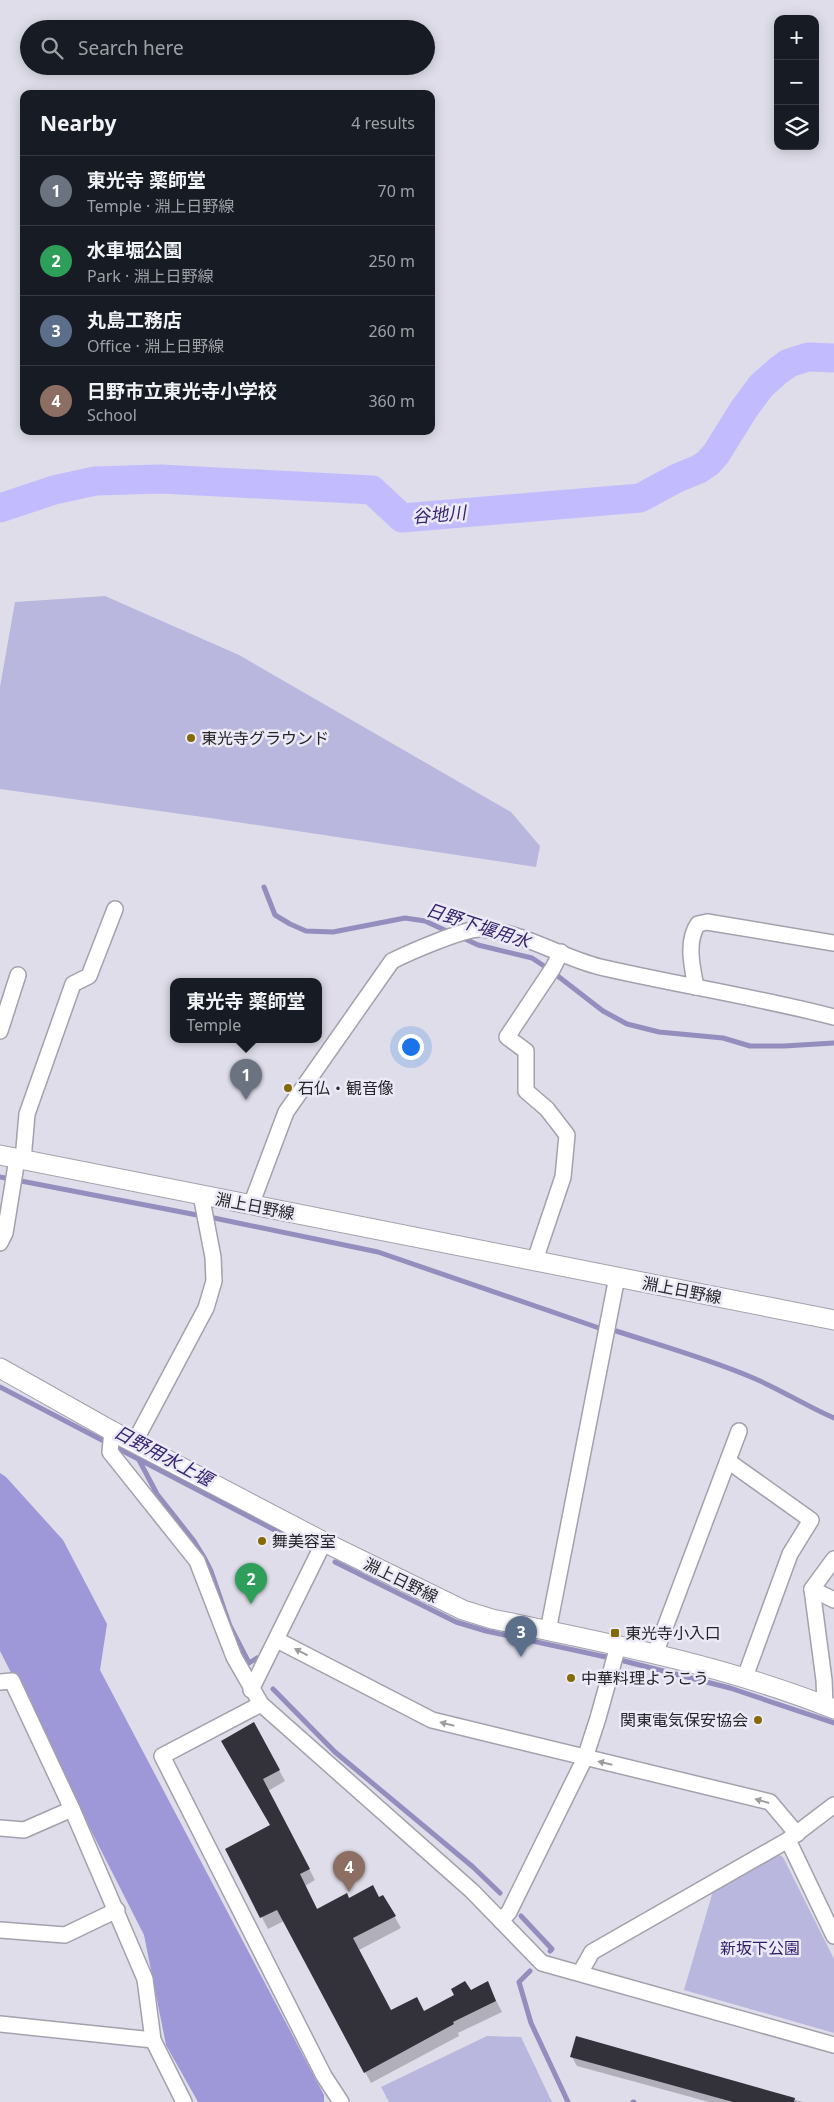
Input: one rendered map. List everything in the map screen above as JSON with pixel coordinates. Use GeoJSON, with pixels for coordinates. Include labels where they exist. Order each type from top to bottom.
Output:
{"type":"FeatureCollection","features":[{"type":"Feature","properties":{"kind":"main road","name":"淵上日野線"},"geometry":{"type":"LineString","coordinates":[[13,1158],[834,1320]]}},
{"type":"Feature","properties":{"kind":"main road","name":"淵上日野線"},"geometry":{"type":"LineString","coordinates":[[0,1368],[134,1443],[324,1542],[463,1610],[492,1620],[655,1654],[745,1677],[830,1707]]}},
{"type":"Feature","properties":{"kind":"street"},"geometry":{"type":"LineString","coordinates":[[0,1242],[5,1233],[13,1158],[27,1114],[73,984],[89,976],[115,910]]}},
{"type":"Feature","properties":{"kind":"street"},"geometry":{"type":"LineString","coordinates":[[696,987],[692,963],[691,938],[698,924],[707,922],[834,943]]}},
{"type":"Feature","properties":{"kind":"street"},"geometry":{"type":"LineString","coordinates":[[251,1205],[286,1112],[392,961],[447,938],[479,928],[521,937],[558,958],[795,1007],[834,1017]]}},
{"type":"Feature","properties":{"kind":"street"},"geometry":{"type":"LineString","coordinates":[[534,1260],[563,1178],[567,1135],[547,1109],[526,1091],[526,1051],[507,1037],[547,978],[558,958]]}},
{"type":"Feature","properties":{"kind":"street"},"geometry":{"type":"LineString","coordinates":[[0,1031],[18,975]]}},
{"type":"Feature","properties":{"kind":"street"},"geometry":{"type":"LineString","coordinates":[[134,1443],[206,1308],[214,1281],[213,1258],[201,1196]]}},
{"type":"Feature","properties":{"kind":"street"},"geometry":{"type":"LineString","coordinates":[[548,1631],[617,1277]]}},
{"type":"Feature","properties":{"kind":"street"},"geometry":{"type":"LineString","coordinates":[[112,1431],[110,1452],[197,1561],[231,1649],[261,1704],[472,1891],[542,1962],[834,2045]]}},
{"type":"Feature","properties":{"kind":"street"},"geometry":{"type":"LineString","coordinates":[[655,1654],[739,1431]]}},
{"type":"Feature","properties":{"kind":"street"},"geometry":{"type":"LineString","coordinates":[[728,1461],[811,1520],[790,1554],[745,1677]]}},
{"type":"Feature","properties":{"kind":"street"},"geometry":{"type":"LineString","coordinates":[[252,1690],[324,1542]]}},
{"type":"Feature","properties":{"kind":"street"},"geometry":{"type":"LineString","coordinates":[[830,1707],[812,1589],[834,1559]]}},
{"type":"Feature","properties":{"kind":"street"},"geometry":{"type":"LineString","coordinates":[[812,1589],[834,1600]]}},
{"type":"Feature","properties":{"kind":"street"},"geometry":{"type":"LineString","coordinates":[[276,1640],[432,1720],[770,1802],[792,1837],[834,1936]]}},
{"type":"Feature","properties":{"kind":"street"},"geometry":{"type":"LineString","coordinates":[[500,1921],[509,1912],[585,1758],[618,1646]]}},
{"type":"Feature","properties":{"kind":"street"},"geometry":{"type":"LineString","coordinates":[[0,1682],[12,1681],[117,1910],[146,1979],[153,2040],[184,2102]]}},
{"type":"Feature","properties":{"kind":"street"},"geometry":{"type":"LineString","coordinates":[[261,1704],[162,1756],[324,2076],[341,2102]]}},
{"type":"Feature","properties":{"kind":"street"},"geometry":{"type":"LineString","coordinates":[[580,1973],[592,1952],[792,1837],[834,1805]]}},
{"type":"Feature","properties":{"kind":"street"},"geometry":{"type":"LineString","coordinates":[[0,1828],[24,1830],[72,1809]]}},
{"type":"Feature","properties":{"kind":"street"},"geometry":{"type":"LineString","coordinates":[[0,1930],[65,1935],[117,1910]]}},
{"type":"Feature","properties":{"kind":"street"},"geometry":{"type":"LineString","coordinates":[[0,2024],[153,2040]]}},
{"type":"Feature","properties":{"kind":"green space","name":"東光寺グラウンド"},"geometry":{"type":"Polygon","coordinates":[[[105,596],[239,655],[511,812],[540,846],[536,867],[210,818],[0,789],[0,687],[15,602],[105,596]]]}},
{"type":"Feature","properties":{"kind":"green space","name":"新坂下公園"},"geometry":{"type":"Polygon","coordinates":[[[777,1854],[783,1857],[834,1959],[834,2033],[684,1990],[713,1891],[777,1854]]]}},
{"type":"Feature","properties":{"kind":"green space"},"geometry":{"type":"Polygon","coordinates":[[[487,2036],[521,2037],[552,2102],[389,2102],[381,2087],[487,2036]]]}},
{"type":"Feature","properties":{"kind":"shaded area"},"geometry":{"type":"Polygon","coordinates":[[[0,1473],[6,1477],[63,1540],[107,1624],[100,1670],[324,2095],[324,2102],[198,2102],[166,2045],[144,1935],[0,1651],[0,1473]]]}},
{"type":"Feature","properties":{"kind":"building"},"geometry":{"type":"Polygon","coordinates":[[[254,1722],[280,1770],[263,1779],[310,1869],[300,1874],[317,1909],[347,1893],[349,1898],[373,1885],[379,1897],[383,1895],[396,1916],[353,1938],[391,2010],[417,1997],[424,2011],[454,1995],[451,1989],[465,1981],[471,1990],[488,1981],[496,2001],[453,2022],[454,2024],[364,2073],[277,1910],[260,1918],[225,1849],[270,1825],[221,1741],[254,1722]]]}},
{"type":"Feature","properties":{"kind":"building"},"geometry":{"type":"Polygon","coordinates":[[[576,2036],[795,2098],[794,2102],[733,2102],[570,2057],[576,2036]]]}},
{"type":"Feature","properties":{"kind":"waterway","name":"谷地川"},"geometry":{"type":"LineString","coordinates":[[0,508],[54,490],[95,481],[161,479],[372,490],[402,518],[640,498],[708,463],[761,386],[779,370],[789,363],[808,357],[834,358]]}},
{"type":"Feature","properties":{"kind":"waterway","name":"谷地川"},"geometry":{"type":"LineString","coordinates":[[0,502],[6,506]]}},
{"type":"Feature","properties":{"kind":"waterway","name":"日野下堰用水"},"geometry":{"type":"LineString","coordinates":[[264,887],[275,915],[306,931],[333,932],[405,918],[425,921],[451,933]]}},
{"type":"Feature","properties":{"kind":"waterway","name":"日野下堰用水"},"geometry":{"type":"LineString","coordinates":[[461,937],[478,945],[532,958],[603,1011],[627,1024],[659,1032],[723,1038],[750,1046],[834,1043]]}},
{"type":"Feature","properties":{"kind":"waterway"},"geometry":{"type":"LineString","coordinates":[[0,1177],[197,1215]]}},
{"type":"Feature","properties":{"kind":"waterway"},"geometry":{"type":"LineString","coordinates":[[214,1218],[378,1252],[599,1328]]}},
{"type":"Feature","properties":{"kind":"waterway"},"geometry":{"type":"LineString","coordinates":[[613,1330],[734,1370],[834,1418]]}},
{"type":"Feature","properties":{"kind":"waterway","name":"日野用水上堰"},"geometry":{"type":"LineString","coordinates":[[0,1387],[313,1550]]}},
{"type":"Feature","properties":{"kind":"waterway"},"geometry":{"type":"LineString","coordinates":[[139,1460],[157,1494],[194,1541],[205,1559],[230,1626],[249,1663],[257,1658]]}},
{"type":"Feature","properties":{"kind":"waterway","name":"日野用水上堰"},"geometry":{"type":"LineString","coordinates":[[335,1562],[456,1622],[486,1631],[606,1657]]}},
{"type":"Feature","properties":{"kind":"waterway","name":"日野用水上堰"},"geometry":{"type":"LineString","coordinates":[[624,1661],[730,1688],[834,1723]]}},
{"type":"Feature","properties":{"kind":"waterway"},"geometry":{"type":"LineString","coordinates":[[273,1689],[335,1752],[473,1867],[500,1893]]}},
{"type":"Feature","properties":{"kind":"waterway"},"geometry":{"type":"LineString","coordinates":[[521,1916],[552,1949],[550,1951]]}},
{"type":"Feature","properties":{"kind":"waterway"},"geometry":{"type":"LineString","coordinates":[[530,1971],[519,1982],[531,2023],[568,2102]]}},
{"type":"Feature","properties":{"kind":"place","name":"東光寺グラウンド"},"geometry":{"type":"Point","coordinates":[191,738]}},
{"type":"Feature","properties":{"kind":"place","name":"石仏・観音像"},"geometry":{"type":"Point","coordinates":[288,1088]}},
{"type":"Feature","properties":{"kind":"place","name":"東光寺 薬師堂"},"geometry":{"type":"Point","coordinates":[246,1100]}},
{"type":"Feature","properties":{"kind":"place","name":"舞美容室"},"geometry":{"type":"Point","coordinates":[262,1541]}},
{"type":"Feature","properties":{"kind":"place","name":"水車堀公園"},"geometry":{"type":"Point","coordinates":[251,1604]}},
{"type":"Feature","properties":{"kind":"place","name":"東光寺小入口"},"geometry":{"type":"Point","coordinates":[615,1633]}},
{"type":"Feature","properties":{"kind":"place","name":"丸島工務店"},"geometry":{"type":"Point","coordinates":[521,1657]}},
{"type":"Feature","properties":{"kind":"place","name":"中華料理ようこう"},"geometry":{"type":"Point","coordinates":[571,1678]}},
{"type":"Feature","properties":{"kind":"place","name":"関東電気保安協会"},"geometry":{"type":"Point","coordinates":[758,1720]}},
{"type":"Feature","properties":{"kind":"place","name":"日野市立東光寺小学校"},"geometry":{"type":"Point","coordinates":[349,1892]}}]}
